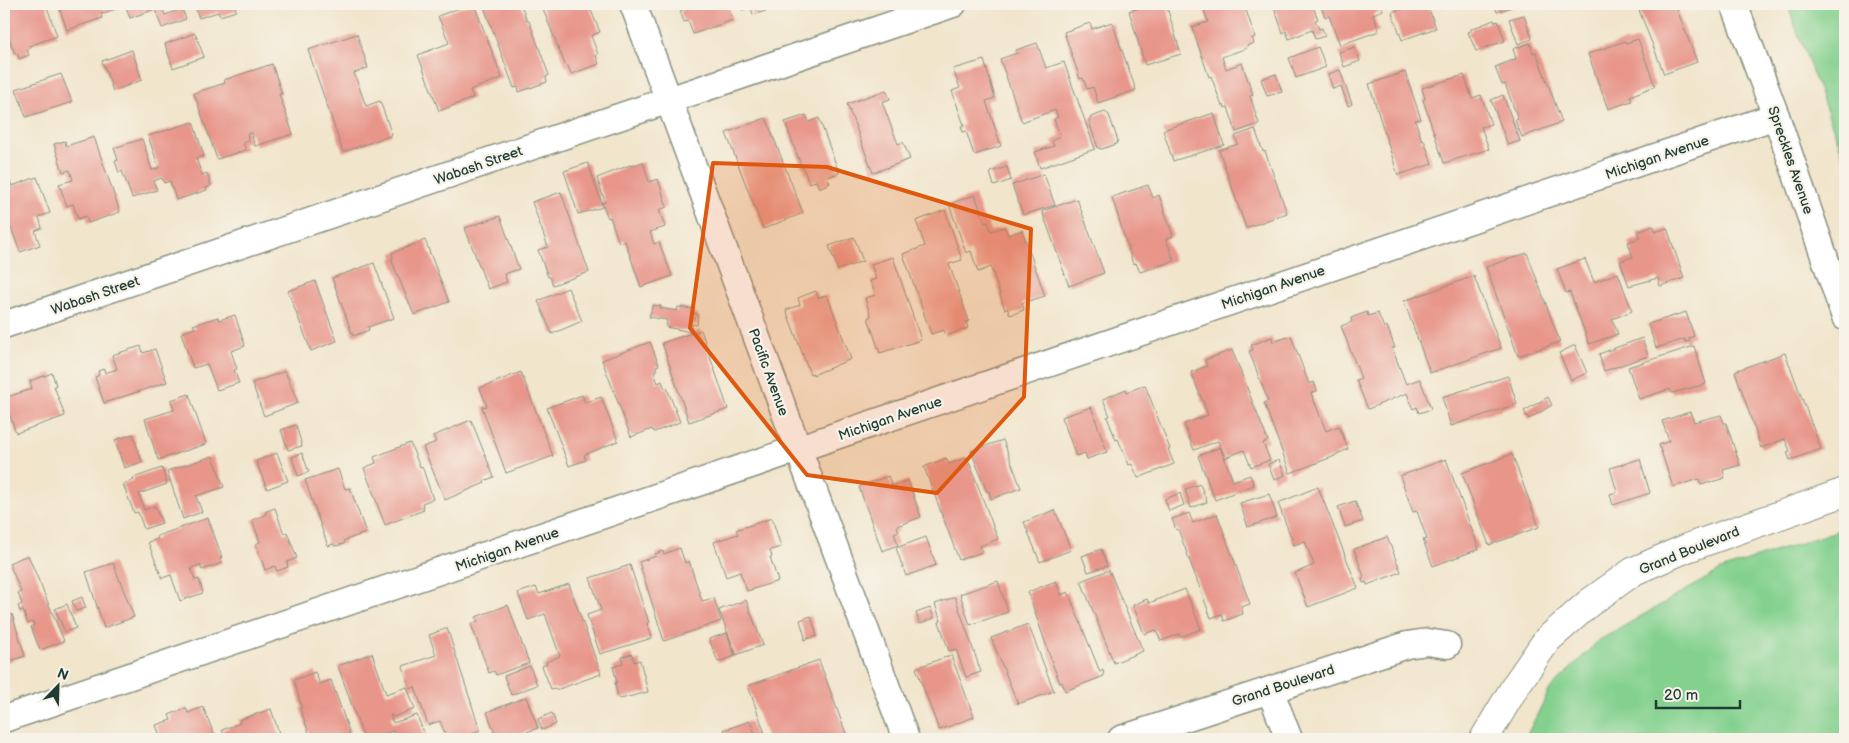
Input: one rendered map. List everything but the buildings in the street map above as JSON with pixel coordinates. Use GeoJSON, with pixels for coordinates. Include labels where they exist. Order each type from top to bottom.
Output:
{"type":"FeatureCollection","features":[{"type":"Feature","properties":{"kind":"street","name":"Pacific Avenue"},"geometry":{"type":"LineString","coordinates":[[633,4],[906,739]]}},
{"type":"Feature","properties":{"kind":"street","name":"Wabash Street"},"geometry":{"type":"LineString","coordinates":[[4,325],[953,4]]}},
{"type":"Feature","properties":{"kind":"street","name":"Spreckles Avenue"},"geometry":{"type":"LineString","coordinates":[[1734,4],[1776,116],[1845,317]]}},
{"type":"Feature","properties":{"kind":"street","name":"Michigan Avenue"},"geometry":{"type":"LineString","coordinates":[[4,719],[1776,116]]}},
{"type":"Feature","properties":{"kind":"street","name":"Grand Boulevard"},"geometry":{"type":"LineString","coordinates":[[1484,739],[1516,685],[1547,640],[1590,603],[1634,571],[1687,548],[1845,492]]}},
{"type":"Feature","properties":{"kind":"street","name":"Grand Boulevard"},"geometry":{"type":"LineString","coordinates":[[1121,739],[1407,644],[1427,642],[1447,645]]}},
{"type":"Feature","properties":{"kind":"street"},"geometry":{"type":"LineString","coordinates":[[1270,690],[1289,739]]}},
{"type":"Feature","properties":{"kind":"highlighted area"},"geometry":{"type":"Polygon","coordinates":[[[713,163],[827,167],[1031,229],[1024,397],[937,493],[807,475],[690,328],[713,163]]]}},
{"type":"Feature","properties":{"kind":"green space"},"geometry":{"type":"Polygon","coordinates":[[[1787,4],[1845,4],[1845,160],[1787,4]]]}},
{"type":"Feature","properties":{"kind":"green space"},"geometry":{"type":"Polygon","coordinates":[[[1845,528],[1845,739],[1525,739],[1550,689],[1598,641],[1721,570],[1845,528]]]}}]}
